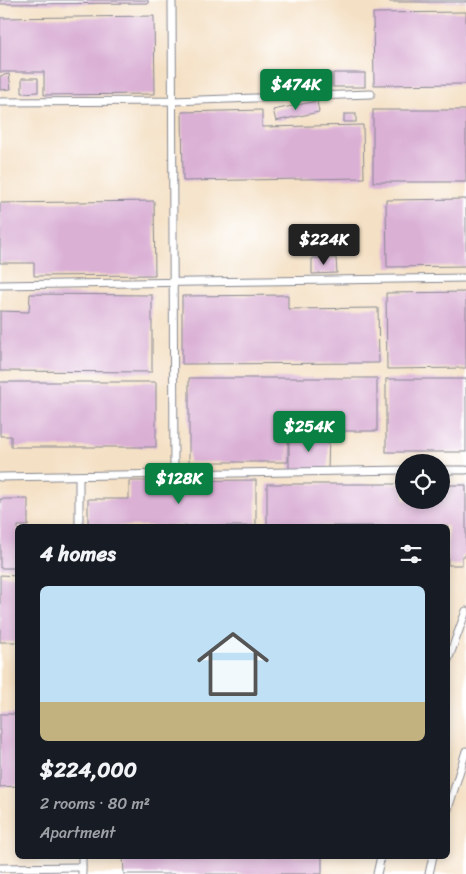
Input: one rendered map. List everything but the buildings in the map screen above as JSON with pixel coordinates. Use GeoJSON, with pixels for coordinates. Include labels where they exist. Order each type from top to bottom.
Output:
{"type":"FeatureCollection","features":[{"type":"Feature","properties":{"kind":"lane"},"geometry":{"type":"LineString","coordinates":[[172,0],[174,473]]}},
{"type":"Feature","properties":{"kind":"lane"},"geometry":{"type":"LineString","coordinates":[[0,102],[173,101],[371,94]]}},
{"type":"Feature","properties":{"kind":"lane"},"geometry":{"type":"LineString","coordinates":[[0,285],[174,284],[466,278]]}},
{"type":"Feature","properties":{"kind":"lane"},"geometry":{"type":"LineString","coordinates":[[0,477],[395,470]]}},
{"type":"Feature","properties":{"kind":"lane"},"geometry":{"type":"LineString","coordinates":[[450,470],[466,470]]}},
{"type":"Feature","properties":{"kind":"lane"},"geometry":{"type":"LineString","coordinates":[[79,476],[79,524]]}},
{"type":"Feature","properties":{"kind":"lane"},"geometry":{"type":"LineString","coordinates":[[450,655],[466,611]]}},
{"type":"Feature","properties":{"kind":"lane"},"geometry":{"type":"LineString","coordinates":[[450,803],[466,751]]}},
{"type":"Feature","properties":{"kind":"lane"},"geometry":{"type":"LineString","coordinates":[[377,874],[380,859]]}},
{"type":"Feature","properties":{"kind":"lane"},"geometry":{"type":"LineString","coordinates":[[429,874],[432,859]]}},
{"type":"Feature","properties":{"kind":"lane"},"geometry":{"type":"LineString","coordinates":[[0,868],[82,870]]}}]}
